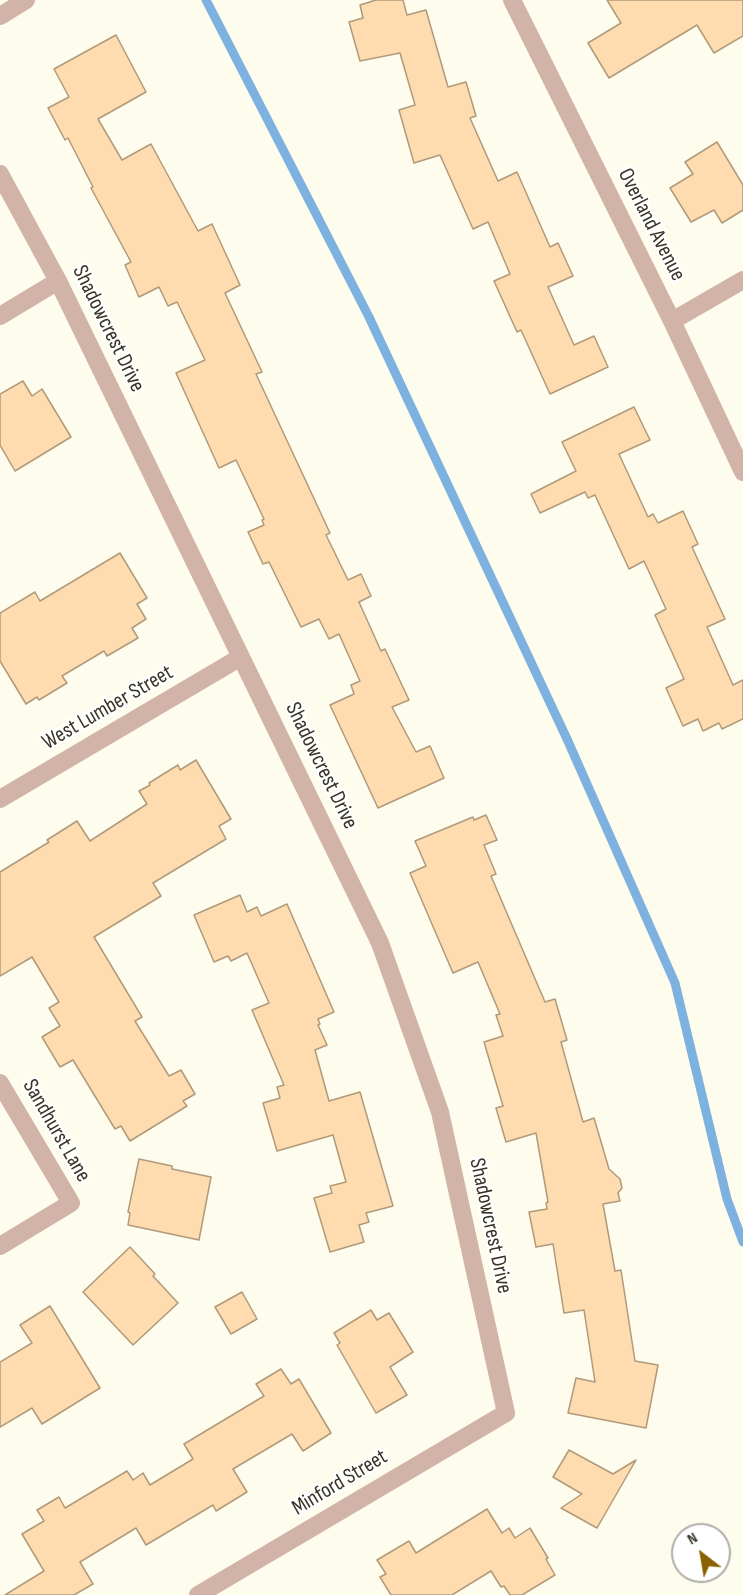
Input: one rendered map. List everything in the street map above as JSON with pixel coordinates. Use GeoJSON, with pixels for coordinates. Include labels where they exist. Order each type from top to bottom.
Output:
{"type":"FeatureCollection","features":[{"type":"Feature","properties":{"kind":"street"},"geometry":{"type":"LineString","coordinates":[[0,16],[26,0]]}},
{"type":"Feature","properties":{"kind":"street","name":"Overland Avenue"},"geometry":{"type":"LineString","coordinates":[[512,0],[672,321],[743,472]]}},
{"type":"Feature","properties":{"kind":"street","name":"Shadowcrest Drive"},"geometry":{"type":"LineString","coordinates":[[0,174],[58,281],[380,943],[440,1112],[506,1413]]}},
{"type":"Feature","properties":{"kind":"street"},"geometry":{"type":"LineString","coordinates":[[672,321],[743,280]]}},
{"type":"Feature","properties":{"kind":"street"},"geometry":{"type":"LineString","coordinates":[[0,316],[58,281]]}},
{"type":"Feature","properties":{"kind":"street","name":"West Lumber Street"},"geometry":{"type":"LineString","coordinates":[[0,799],[241,657]]}},
{"type":"Feature","properties":{"kind":"street","name":"Sandhurst Lane"},"geometry":{"type":"LineString","coordinates":[[0,1083],[71,1203],[0,1246]]}},
{"type":"Feature","properties":{"kind":"street","name":"Minford Street"},"geometry":{"type":"LineString","coordinates":[[198,1595],[506,1413]]}},
{"type":"Feature","properties":{"kind":"building"},"geometry":{"type":"Polygon","coordinates":[[[376,0],[403,0],[407,15],[426,10],[448,87],[466,82],[476,116],[470,118],[498,181],[517,172],[550,247],[558,243],[573,276],[548,287],[574,345],[594,336],[608,367],[550,394],[521,330],[517,332],[494,281],[510,274],[488,222],[473,229],[440,155],[414,163],[399,110],[415,105],[400,53],[360,61],[349,22],[363,18],[360,5],[376,0]]]}},
{"type":"Feature","properties":{"kind":"building"},"geometry":{"type":"Polygon","coordinates":[[[607,0],[743,0],[743,36],[714,53],[697,25],[609,78],[588,43],[621,23],[607,0]]]}},
{"type":"Feature","properties":{"kind":"building"},"geometry":{"type":"Polygon","coordinates":[[[116,35],[146,92],[98,119],[122,160],[151,144],[198,231],[212,224],[240,285],[225,293],[262,372],[256,374],[330,533],[326,535],[348,580],[361,574],[371,596],[359,602],[381,651],[385,649],[409,700],[392,707],[416,752],[430,746],[444,778],[378,808],[330,705],[354,694],[351,685],[360,681],[339,634],[329,639],[319,619],[301,627],[269,562],[263,564],[248,532],[264,525],[262,520],[264,519],[236,460],[219,468],[176,373],[205,360],[177,302],[168,306],[159,287],[139,297],[125,265],[131,262],[91,188],[93,187],[68,138],[65,140],[48,108],[69,97],[54,69],[116,35]]]}},
{"type":"Feature","properties":{"kind":"building"},"geometry":{"type":"Polygon","coordinates":[[[717,142],[743,185],[743,210],[722,223],[714,210],[691,222],[670,188],[693,174],[685,162],[717,142]]]}},
{"type":"Feature","properties":{"kind":"building"},"geometry":{"type":"Polygon","coordinates":[[[23,381],[32,396],[42,389],[71,437],[15,471],[0,445],[0,394],[23,381]]]}},
{"type":"Feature","properties":{"kind":"building"},"geometry":{"type":"Polygon","coordinates":[[[634,407],[650,440],[619,454],[648,517],[653,514],[658,523],[683,511],[698,544],[692,547],[725,619],[707,627],[733,685],[743,680],[743,719],[722,729],[719,723],[703,731],[698,719],[683,726],[666,688],[684,679],[655,615],[666,609],[644,561],[629,569],[595,495],[588,498],[585,492],[540,513],[531,494],[576,471],[562,442],[634,407]]]}},
{"type":"Feature","properties":{"kind":"building"},"geometry":{"type":"Polygon","coordinates":[[[120,553],[147,598],[137,604],[146,619],[132,628],[138,638],[107,656],[104,651],[62,676],[67,683],[39,700],[37,697],[26,704],[0,661],[0,613],[35,592],[40,601],[120,553]]]}},
{"type":"Feature","properties":{"kind":"building"},"geometry":{"type":"Polygon","coordinates":[[[196,760],[231,819],[219,826],[226,839],[153,883],[161,896],[94,937],[142,1017],[135,1021],[169,1076],[181,1070],[195,1094],[183,1101],[187,1106],[130,1141],[121,1126],[115,1129],[73,1060],[60,1067],[42,1037],[60,1026],[49,1008],[59,1002],[32,957],[0,976],[0,872],[49,842],[47,840],[77,821],[90,841],[147,804],[139,791],[150,785],[149,783],[178,765],[180,770],[196,760]]]}},
{"type":"Feature","properties":{"kind":"building"},"geometry":{"type":"Polygon","coordinates":[[[486,815],[497,840],[484,845],[496,874],[491,876],[545,1002],[555,999],[567,1040],[561,1042],[583,1122],[594,1118],[609,1169],[620,1179],[622,1188],[618,1193],[620,1201],[603,1204],[615,1271],[621,1270],[635,1361],[658,1365],[646,1428],[568,1413],[576,1378],[595,1382],[584,1310],[564,1313],[553,1244],[536,1247],[529,1212],[547,1209],[546,1203],[548,1202],[536,1133],[506,1142],[496,1108],[503,1106],[484,1042],[503,1036],[496,1015],[500,1014],[478,962],[453,973],[410,873],[426,866],[415,841],[473,817],[474,820],[486,815]]]}},
{"type":"Feature","properties":{"kind":"building"},"geometry":{"type":"Polygon","coordinates":[[[240,895],[247,912],[257,907],[261,916],[287,904],[334,1012],[318,1019],[320,1024],[318,1025],[327,1045],[315,1050],[329,1101],[360,1092],[393,1206],[366,1213],[369,1222],[359,1225],[364,1242],[330,1252],[314,1198],[332,1193],[330,1186],[346,1182],[333,1135],[277,1151],[263,1103],[280,1098],[277,1087],[284,1085],[252,1010],[269,1003],[247,953],[231,961],[228,956],[214,962],[194,915],[240,895]]]}},
{"type":"Feature","properties":{"kind":"building"},"geometry":{"type":"Polygon","coordinates":[[[139,1159],[211,1177],[199,1240],[128,1225],[130,1213],[128,1212],[139,1159]]]}},
{"type":"Feature","properties":{"kind":"building"},"geometry":{"type":"Polygon","coordinates":[[[130,1247],[178,1303],[133,1345],[83,1292],[130,1247]]]}},
{"type":"Feature","properties":{"kind":"building"},"geometry":{"type":"Polygon","coordinates":[[[242,1292],[257,1319],[231,1334],[215,1307],[242,1292]]]}},
{"type":"Feature","properties":{"kind":"building"},"geometry":{"type":"Polygon","coordinates":[[[50,1306],[100,1388],[42,1424],[32,1408],[0,1427],[0,1362],[32,1343],[20,1325],[50,1306]]]}},
{"type":"Feature","properties":{"kind":"building"},"geometry":{"type":"Polygon","coordinates":[[[371,1310],[377,1320],[389,1313],[413,1352],[390,1367],[407,1395],[376,1413],[337,1345],[340,1343],[334,1333],[371,1310]]]}},
{"type":"Feature","properties":{"kind":"building"},"geometry":{"type":"Polygon","coordinates":[[[281,1369],[291,1384],[299,1379],[331,1433],[303,1451],[292,1434],[233,1469],[247,1492],[216,1511],[213,1505],[146,1545],[136,1528],[80,1562],[93,1584],[74,1595],[5,1595],[44,1571],[22,1534],[44,1521],[37,1510],[59,1497],[65,1508],[127,1471],[133,1480],[143,1473],[150,1485],[193,1459],[184,1444],[264,1396],[256,1384],[281,1369]]]}},
{"type":"Feature","properties":{"kind":"building"},"geometry":{"type":"Polygon","coordinates":[[[569,1450],[613,1474],[636,1460],[597,1528],[561,1508],[582,1494],[553,1477],[569,1450]]]}},
{"type":"Feature","properties":{"kind":"building"},"geometry":{"type":"Polygon","coordinates":[[[487,1509],[502,1533],[509,1528],[515,1538],[530,1528],[548,1558],[546,1559],[555,1575],[522,1595],[510,1595],[504,1586],[501,1587],[491,1571],[452,1595],[391,1595],[380,1577],[386,1574],[377,1560],[409,1541],[416,1553],[487,1509]]]}},
{"type":"Feature","properties":{"kind":"waterway"},"geometry":{"type":"LineString","coordinates":[[206,0],[369,317],[567,739],[675,983],[727,1199],[743,1242]]}}]}
